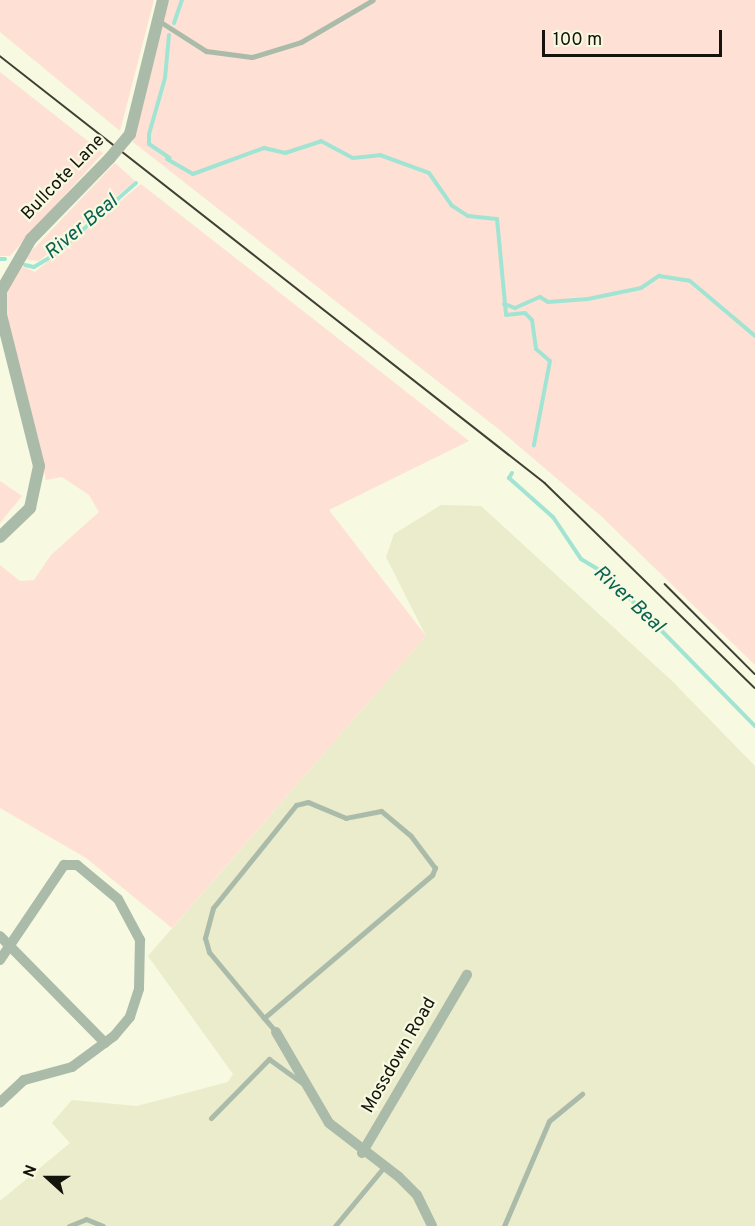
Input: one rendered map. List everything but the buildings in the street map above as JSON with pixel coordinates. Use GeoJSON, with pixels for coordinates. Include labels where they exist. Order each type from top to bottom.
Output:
{"type":"FeatureCollection","features":[{"type":"Feature","properties":{"kind":"street","name":"Bullcote Lane"},"geometry":{"type":"LineString","coordinates":[[0,537],[30,508],[39,466],[1,315],[2,291],[31,239],[110,158],[130,134],[163,1]]}},
{"type":"Feature","properties":{"kind":"street"},"geometry":{"type":"LineString","coordinates":[[0,960],[64,865],[76,865],[118,899],[140,940],[139,989],[130,1017],[105,1043],[72,1067],[24,1080],[0,1102]]}},
{"type":"Feature","properties":{"kind":"street"},"geometry":{"type":"LineString","coordinates":[[0,936],[105,1043]]}},
{"type":"Feature","properties":{"kind":"street","name":"Mossdown Road"},"geometry":{"type":"LineString","coordinates":[[362,1154],[467,975]]}},
{"type":"Feature","properties":{"kind":"street"},"geometry":{"type":"LineString","coordinates":[[276,1032],[302,1083],[329,1123],[362,1154],[384,1167],[417,1195],[432,1226]]}},
{"type":"Feature","properties":{"kind":"lane"},"geometry":{"type":"LineString","coordinates":[[159,21],[206,51],[252,57],[301,42],[373,0]]}},
{"type":"Feature","properties":{"kind":"lane"},"geometry":{"type":"LineString","coordinates":[[264,1018],[432,875],[435,868],[411,836],[381,811],[346,818],[308,802],[296,805],[213,908],[205,938],[209,952],[264,1018],[276,1032]]}},
{"type":"Feature","properties":{"kind":"lane"},"geometry":{"type":"LineString","coordinates":[[211,1118],[269,1059],[302,1083]]}},
{"type":"Feature","properties":{"kind":"lane"},"geometry":{"type":"LineString","coordinates":[[504,1226],[549,1121],[582,1094]]}},
{"type":"Feature","properties":{"kind":"lane"},"geometry":{"type":"LineString","coordinates":[[335,1226],[384,1167]]}},
{"type":"Feature","properties":{"kind":"lane"},"geometry":{"type":"LineString","coordinates":[[69,1226],[86,1219],[103,1226]]}},
{"type":"Feature","properties":{"kind":"shaded area"},"geometry":{"type":"Polygon","coordinates":[[[0,0],[154,0],[120,131],[0,32],[0,0]]]}},
{"type":"Feature","properties":{"kind":"shaded area"},"geometry":{"type":"Polygon","coordinates":[[[169,0],[755,0],[755,665],[601,516],[501,431],[133,142],[169,0]]]}},
{"type":"Feature","properties":{"kind":"shaded area"},"geometry":{"type":"Polygon","coordinates":[[[0,72],[103,153],[10,256],[0,256],[0,72]]]}},
{"type":"Feature","properties":{"kind":"shaded area"},"geometry":{"type":"Polygon","coordinates":[[[115,163],[135,181],[39,261],[24,259],[115,163]]]}},
{"type":"Feature","properties":{"kind":"shaded area"},"geometry":{"type":"Polygon","coordinates":[[[141,184],[469,441],[329,510],[426,636],[172,928],[86,858],[0,808],[0,565],[20,581],[34,580],[51,555],[99,512],[89,495],[62,477],[46,480],[7,322],[7,292],[19,265],[35,272],[141,184]]]}},
{"type":"Feature","properties":{"kind":"shaded area"},"geometry":{"type":"Polygon","coordinates":[[[0,481],[22,496],[0,523],[0,481]]]}},
{"type":"Feature","properties":{"kind":"shaded area"},"geometry":{"type":"Polygon","coordinates":[[[441,505],[481,506],[671,680],[755,766],[755,1226],[0,1226],[0,1201],[70,1143],[52,1123],[72,1100],[137,1106],[228,1082],[233,1074],[148,956],[426,636],[386,557],[394,534],[441,505]]]}},
{"type":"Feature","properties":{"kind":"waterway"},"geometry":{"type":"LineString","coordinates":[[174,23],[182,0]]}},
{"type":"Feature","properties":{"kind":"waterway"},"geometry":{"type":"LineString","coordinates":[[169,35],[165,78],[149,134],[149,144],[170,158]]}},
{"type":"Feature","properties":{"kind":"waterway","name":"River Beal"},"geometry":{"type":"LineString","coordinates":[[167,159],[193,174],[264,148],[285,153],[321,141],[353,158],[380,155],[429,173],[451,205],[468,216],[497,219],[506,315],[525,313],[532,320],[536,349],[550,361],[534,445]]}},
{"type":"Feature","properties":{"kind":"waterway","name":"River Beal"},"geometry":{"type":"LineString","coordinates":[[25,265],[34,267],[54,255],[136,183]]}},
{"type":"Feature","properties":{"kind":"waterway","name":"River Beal"},"geometry":{"type":"LineString","coordinates":[[0,259],[5,259]]}},
{"type":"Feature","properties":{"kind":"waterway"},"geometry":{"type":"LineString","coordinates":[[504,304],[515,308],[540,297],[548,302],[588,299],[641,288],[659,276],[690,281],[755,336]]}},
{"type":"Feature","properties":{"kind":"waterway","name":"River Beal"},"geometry":{"type":"LineString","coordinates":[[512,473],[509,478],[553,517],[581,559],[606,574],[755,726]]}},
{"type":"Feature","properties":{"kind":"tram line"},"geometry":{"type":"LineString","coordinates":[[0,56],[545,483],[755,688]]}},
{"type":"Feature","properties":{"kind":"tram line"},"geometry":{"type":"LineString","coordinates":[[665,584],[755,674]]}}]}
